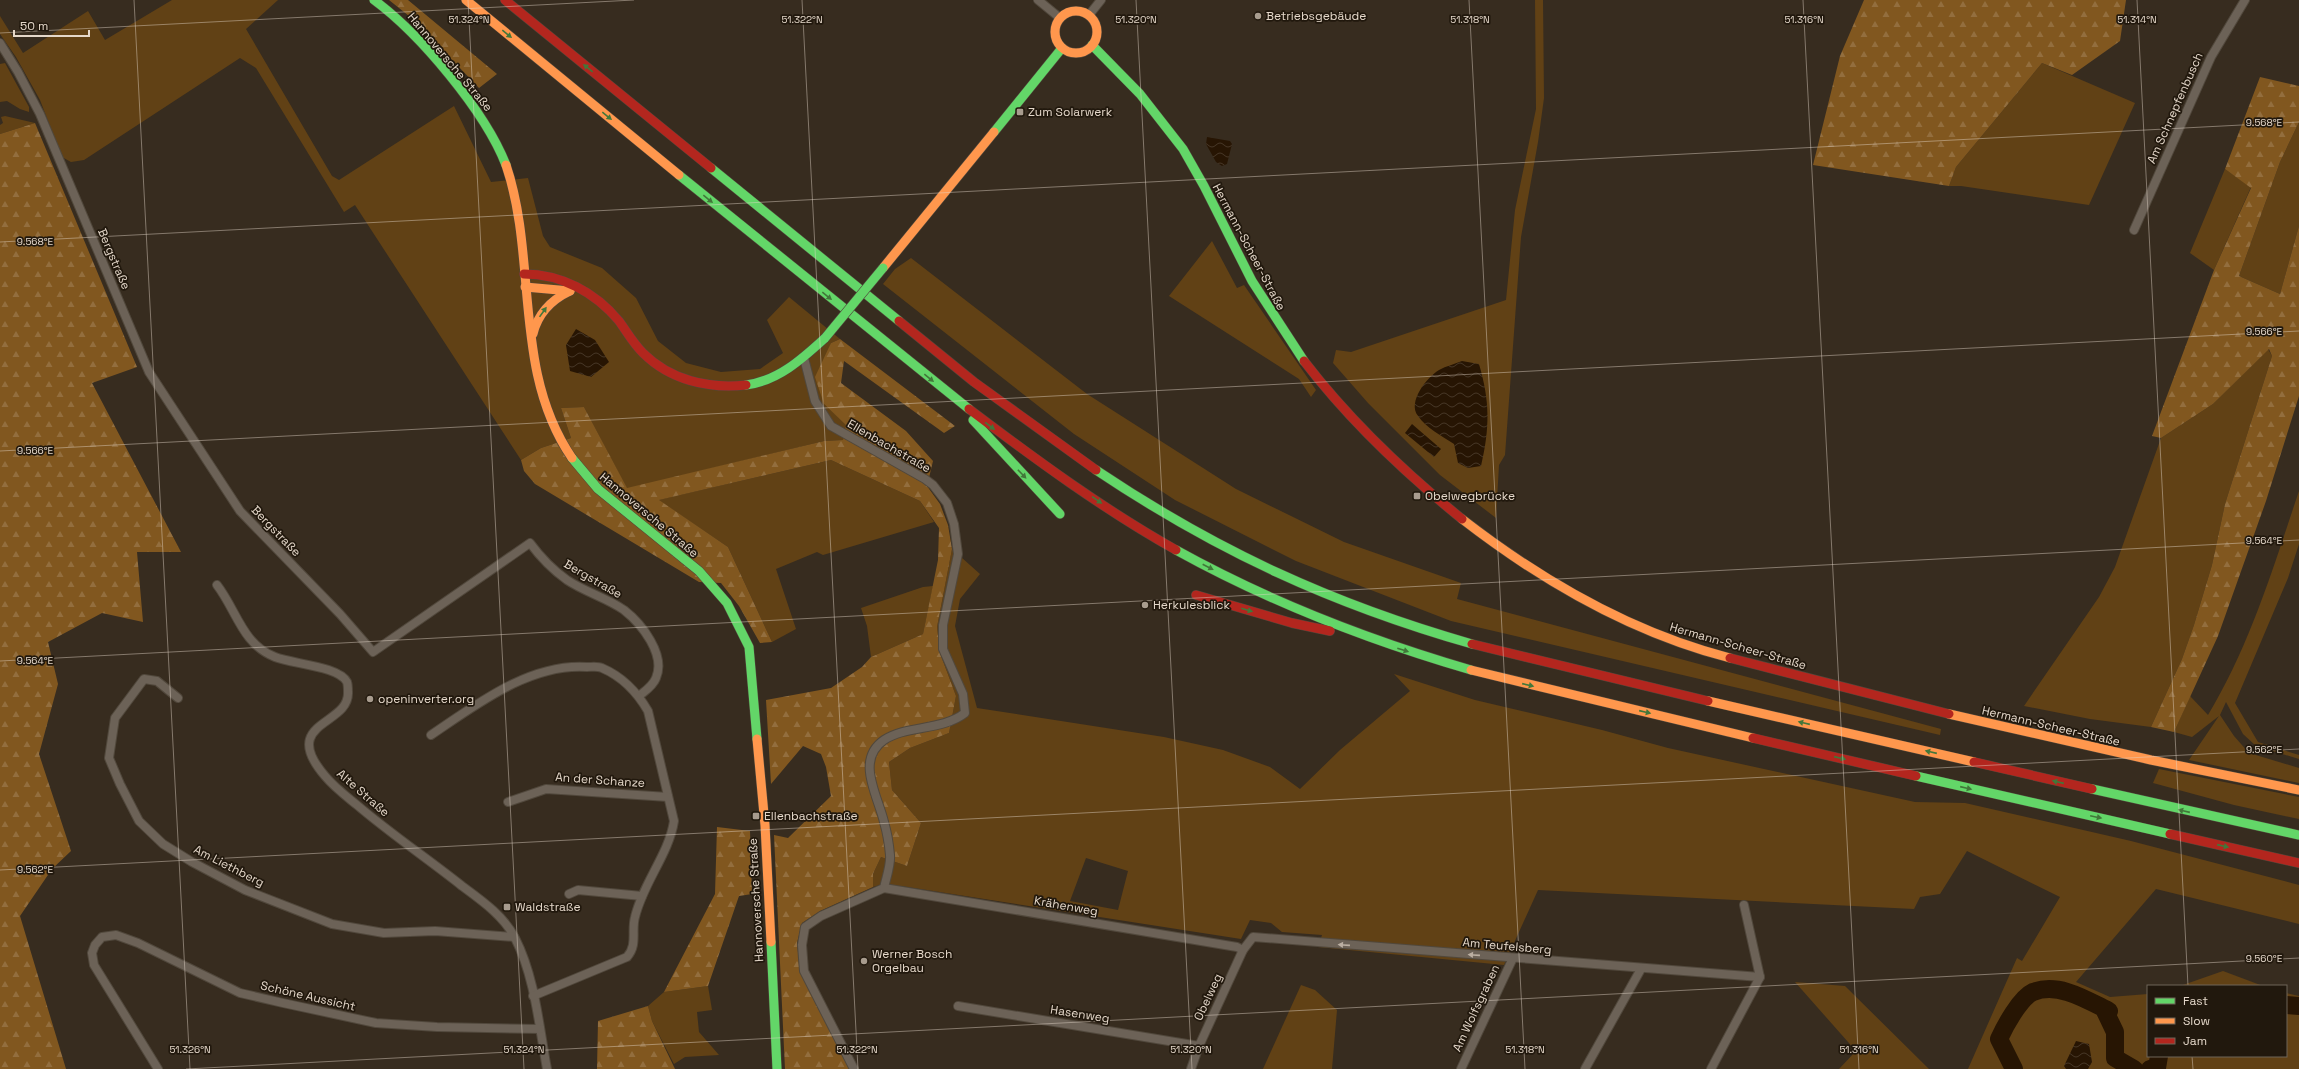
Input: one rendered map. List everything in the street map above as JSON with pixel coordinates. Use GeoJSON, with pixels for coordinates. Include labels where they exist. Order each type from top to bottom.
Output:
{"type":"FeatureCollection","features":[{"type":"Feature","properties":{"kind":"main road","name":"Hannoversche Straße"},"geometry":{"type":"LineString","coordinates":[[374,0],[410,30],[464,95],[491,134],[505,162],[513,190],[539,381],[550,415],[574,463],[595,487],[688,563],[716,588],[740,623],[749,647],[765,825],[777,1069]]}},
{"type":"Feature","properties":{"kind":"main road"},"geometry":{"type":"LineString","coordinates":[[466,0],[959,402],[1021,449],[1125,520],[1189,558],[1272,600],[1366,638]]}},
{"type":"Feature","properties":{"kind":"main road"},"geometry":{"type":"LineString","coordinates":[[505,0],[967,377],[1037,429],[1145,503],[1202,536],[1284,578],[1375,615],[1510,656],[2222,820],[2299,835]]}},
{"type":"Feature","properties":{"kind":"main road"},"geometry":{"type":"LineString","coordinates":[[1076,11],[1089,16],[1094,22],[1096,30],[1096,38],[1092,45],[1078,53],[1062,48],[1055,34],[1056,25],[1060,18],[1067,12],[1076,11]]}},
{"type":"Feature","properties":{"kind":"main road","name":"Hermann-Scheer-Straße"},"geometry":{"type":"LineString","coordinates":[[1092,45],[1125,78],[1162,121],[1183,150],[1262,299],[1290,342],[1327,391],[1368,437],[1418,483],[1494,544],[1544,578],[1619,619],[1669,640],[1710,653],[2016,731],[2193,770],[2299,790]]}},
{"type":"Feature","properties":{"kind":"main road"},"geometry":{"type":"LineString","coordinates":[[524,274],[539,273],[554,276],[583,291],[609,309],[638,347],[655,364],[674,375],[694,383],[728,387],[752,384],[780,374],[804,358],[825,338],[1062,48]]}},
{"type":"Feature","properties":{"kind":"main road"},"geometry":{"type":"LineString","coordinates":[[525,287],[570,292],[583,291]]}},
{"type":"Feature","properties":{"kind":"main road"},"geometry":{"type":"LineString","coordinates":[[533,345],[534,329],[540,315],[550,303],[570,292]]}},
{"type":"Feature","properties":{"kind":"main road"},"geometry":{"type":"LineString","coordinates":[[959,402],[988,438],[1060,514]]}},
{"type":"Feature","properties":{"kind":"main road"},"geometry":{"type":"LineString","coordinates":[[1196,596],[1292,623],[1366,638],[1507,680],[2031,803],[2299,863]]}},
{"type":"Feature","properties":{"kind":"street"},"geometry":{"type":"LineString","coordinates":[[1038,0],[1060,18]]}},
{"type":"Feature","properties":{"kind":"street"},"geometry":{"type":"LineString","coordinates":[[1089,16],[1101,0]]}},
{"type":"Feature","properties":{"kind":"street","name":"Am Schnepfenbusch"},"geometry":{"type":"LineString","coordinates":[[2134,230],[2211,57],[2245,0]]}},
{"type":"Feature","properties":{"kind":"street","name":"Bergstraße"},"geometry":{"type":"LineString","coordinates":[[0,43],[18,72],[40,114],[138,350],[153,378],[240,511],[340,614],[373,652],[530,543],[554,571],[569,581],[624,611],[645,632],[658,655],[658,668],[656,679],[639,696]]}},
{"type":"Feature","properties":{"kind":"street","name":"Ellenbachstraße"},"geometry":{"type":"LineString","coordinates":[[804,358],[815,401],[831,426],[910,469],[933,486],[947,503],[957,539],[958,554],[943,624],[943,649],[963,694],[965,713],[947,722],[886,739],[879,744],[871,755],[870,776],[884,822],[891,857],[884,888]]}},
{"type":"Feature","properties":{"kind":"street","name":"Alte Straße"},"geometry":{"type":"LineString","coordinates":[[216,585],[250,641],[274,657],[339,674],[347,683],[348,698],[344,708],[319,725],[311,733],[310,746],[324,774],[379,823],[432,862],[496,913],[514,937],[527,970],[547,1069]]}},
{"type":"Feature","properties":{"kind":"street"},"geometry":{"type":"LineString","coordinates":[[431,735],[521,680],[572,666],[601,668],[628,684],[639,696],[648,711],[674,820],[671,836],[642,896],[635,916],[633,951],[628,957],[533,996]]}},
{"type":"Feature","properties":{"kind":"street","name":"Am Liethberg"},"geometry":{"type":"LineString","coordinates":[[178,698],[158,681],[144,679],[115,718],[109,758],[120,784],[139,821],[163,844],[192,862],[246,890],[332,924],[384,933],[435,931],[514,937]]}},
{"type":"Feature","properties":{"kind":"street","name":"An der Schanze"},"geometry":{"type":"LineString","coordinates":[[508,802],[546,789],[668,797]]}},
{"type":"Feature","properties":{"kind":"street"},"geometry":{"type":"LineString","coordinates":[[854,1069],[804,971],[802,945],[805,927],[821,916],[884,888]]}},
{"type":"Feature","properties":{"kind":"street","name":"Krähenweg"},"geometry":{"type":"LineString","coordinates":[[884,888],[1237,947],[1243,950]]}},
{"type":"Feature","properties":{"kind":"street"},"geometry":{"type":"LineString","coordinates":[[569,894],[578,890],[642,896]]}},
{"type":"Feature","properties":{"kind":"street"},"geometry":{"type":"LineString","coordinates":[[1711,1069],[1760,977],[1744,905]]}},
{"type":"Feature","properties":{"kind":"street","name":"Schöne Aussicht"},"geometry":{"type":"LineString","coordinates":[[158,1069],[94,965],[92,953],[95,945],[102,937],[116,935],[138,943],[240,993],[376,1023],[437,1027],[540,1029]]}},
{"type":"Feature","properties":{"kind":"street","name":"Obelweg"},"geometry":{"type":"LineString","coordinates":[[1191,1069],[1199,1046],[1243,950],[1253,937]]}},
{"type":"Feature","properties":{"kind":"street","name":"Am Teufelsberg"},"geometry":{"type":"LineString","coordinates":[[1253,937],[1641,969],[1760,977]]}},
{"type":"Feature","properties":{"kind":"street","name":"Am Wolfsgraben"},"geometry":{"type":"LineString","coordinates":[[1462,1069],[1512,958]]}},
{"type":"Feature","properties":{"kind":"street"},"geometry":{"type":"LineString","coordinates":[[1585,1069],[1641,969]]}},
{"type":"Feature","properties":{"kind":"street","name":"Hasenweg"},"geometry":{"type":"LineString","coordinates":[[958,1006],[1199,1046]]}},
{"type":"Feature","properties":{"kind":"shaded area"},"geometry":{"type":"Polygon","coordinates":[[[172,0],[278,0],[246,29],[332,176],[339,180],[454,106],[491,182],[528,178],[543,236],[550,247],[602,268],[636,298],[658,341],[686,363],[721,372],[760,369],[783,353],[767,320],[789,297],[840,339],[831,343],[824,404],[847,425],[843,440],[824,441],[627,489],[584,407],[561,408],[571,438],[541,448],[521,460],[355,205],[344,212],[256,68],[240,58],[84,160],[71,162],[62,157],[40,100],[16,57],[0,34],[0,16],[23,53],[88,11],[105,40],[172,0]]]}},
{"type":"Feature","properties":{"kind":"shaded area"},"geometry":{"type":"Polygon","coordinates":[[[1535,0],[1543,0],[1544,98],[1538,142],[1521,237],[1505,455],[1499,465],[1496,518],[1440,475],[1368,403],[1333,363],[1336,350],[1351,352],[1506,300],[1515,210],[1536,109],[1535,0]]]}},
{"type":"Feature","properties":{"kind":"shaded area"},"geometry":{"type":"Polygon","coordinates":[[[5,63],[29,107],[29,112],[20,109],[7,101],[0,102],[0,64],[5,63]]]}},
{"type":"Feature","properties":{"kind":"shaded area"},"geometry":{"type":"Polygon","coordinates":[[[2042,63],[2135,103],[2089,205],[1961,186],[1949,186],[1956,167],[2042,63]]]}},
{"type":"Feature","properties":{"kind":"shaded area"},"geometry":{"type":"Polygon","coordinates":[[[5,116],[35,123],[0,134],[0,125],[3,123],[1,117],[5,116]]]}},
{"type":"Feature","properties":{"kind":"shaded area"},"geometry":{"type":"Polygon","coordinates":[[[2299,122],[2299,226],[2280,294],[2239,276],[2280,162],[2299,122]]]}},
{"type":"Feature","properties":{"kind":"shaded area"},"geometry":{"type":"Polygon","coordinates":[[[2225,169],[2251,187],[2214,270],[2190,253],[2225,169]]]}},
{"type":"Feature","properties":{"kind":"shaded area"},"geometry":{"type":"Polygon","coordinates":[[[1212,241],[1237,288],[1244,285],[1316,390],[1311,397],[1299,379],[1169,296],[1212,241]]]}},
{"type":"Feature","properties":{"kind":"shaded area"},"geometry":{"type":"Polygon","coordinates":[[[911,258],[1087,394],[1236,489],[1344,542],[1461,583],[1457,599],[1941,729],[1940,735],[1451,621],[1296,561],[1175,500],[1074,434],[883,284],[895,269],[911,258]]]}},
{"type":"Feature","properties":{"kind":"shaded area"},"geometry":{"type":"Polygon","coordinates":[[[2268,349],[2272,356],[2225,504],[2212,565],[2194,625],[2182,659],[2151,727],[2090,719],[2024,706],[2099,597],[2115,567],[2161,438],[2213,404],[2268,349]]]}},
{"type":"Feature","properties":{"kind":"shaded area"},"geometry":{"type":"Polygon","coordinates":[[[831,460],[920,501],[934,522],[823,555],[817,552],[776,569],[796,629],[772,642],[728,547],[658,500],[831,460]]]}},
{"type":"Feature","properties":{"kind":"shaded area"},"geometry":{"type":"Polygon","coordinates":[[[2299,491],[2299,544],[2288,578],[2235,703],[2258,742],[2299,755],[2299,759],[2256,746],[2243,734],[2226,702],[2220,715],[2234,736],[2249,753],[2299,768],[2299,783],[2189,760],[2219,716],[2192,737],[2174,732],[2190,696],[2208,715],[2223,688],[2260,606],[2299,491]]]}},
{"type":"Feature","properties":{"kind":"shaded area"},"geometry":{"type":"Polygon","coordinates":[[[952,549],[980,574],[960,599],[955,626],[977,708],[1164,737],[1223,750],[1270,767],[1300,789],[1340,750],[1410,691],[1394,674],[1475,700],[1602,730],[1668,748],[1915,802],[1965,803],[2131,841],[2299,885],[2299,924],[2156,889],[2076,982],[2110,997],[2147,994],[2147,1057],[2287,1057],[2287,993],[2299,996],[2299,1069],[1968,1069],[2017,958],[2022,961],[2060,897],[1967,851],[1940,894],[1920,897],[1914,909],[1538,890],[1504,965],[1318,947],[1322,935],[1282,932],[1271,923],[1250,920],[1241,939],[901,886],[880,885],[873,887],[873,874],[881,857],[907,866],[921,823],[892,790],[889,762],[910,748],[949,733],[956,696],[940,653],[937,627],[952,549]],[[1086,858],[1070,901],[1118,910],[1128,871],[1086,858]]]}},
{"type":"Feature","properties":{"kind":"shaded area"},"geometry":{"type":"Polygon","coordinates":[[[933,586],[923,634],[871,657],[867,626],[861,608],[923,587],[933,586]]]}},
{"type":"Feature","properties":{"kind":"shaded area"},"geometry":{"type":"Polygon","coordinates":[[[2159,769],[2299,797],[2299,819],[2234,805],[2153,783],[2159,769]]]}},
{"type":"Feature","properties":{"kind":"shaded area"},"geometry":{"type":"Polygon","coordinates":[[[2223,971],[2260,985],[2183,985],[2223,971]]]}},
{"type":"Feature","properties":{"kind":"shaded area"},"geometry":{"type":"Polygon","coordinates":[[[1795,982],[1845,986],[1929,1069],[1839,1069],[1856,1051],[1795,982]]]}},
{"type":"Feature","properties":{"kind":"shaded area"},"geometry":{"type":"Polygon","coordinates":[[[1301,985],[1315,990],[1337,1010],[1332,1069],[1263,1069],[1301,985]]]}},
{"type":"Feature","properties":{"kind":"shaded area"},"geometry":{"type":"Polygon","coordinates":[[[708,986],[712,1010],[697,1012],[699,1032],[719,1055],[685,1057],[674,1064],[652,1021],[648,1006],[664,992],[708,986]]]}},
{"type":"Feature","properties":{"kind":"green space"},"geometry":{"type":"Polygon","coordinates":[[[389,0],[408,0],[497,74],[479,88],[414,20],[389,0]]]}},
{"type":"Feature","properties":{"kind":"green space"},"geometry":{"type":"Polygon","coordinates":[[[1864,0],[2126,0],[2120,41],[2072,75],[2042,63],[1956,167],[1949,186],[1813,165],[1840,56],[1864,0]]]}},
{"type":"Feature","properties":{"kind":"green space"},"geometry":{"type":"Polygon","coordinates":[[[2260,77],[2299,86],[2299,122],[2280,162],[2239,276],[2280,294],[2299,226],[2299,396],[2266,501],[2218,636],[2174,732],[2151,727],[2182,659],[2194,625],[2212,565],[2225,504],[2272,356],[2269,349],[2213,404],[2161,438],[2152,436],[2214,270],[2251,188],[2225,169],[2260,77]]]}},
{"type":"Feature","properties":{"kind":"green space"},"geometry":{"type":"Polygon","coordinates":[[[35,123],[137,367],[92,383],[181,552],[137,552],[143,622],[102,613],[48,642],[58,684],[39,754],[71,851],[52,869],[20,916],[66,1069],[0,1069],[0,134],[35,123]]]}},
{"type":"Feature","properties":{"kind":"green space"},"geometry":{"type":"Polygon","coordinates":[[[840,339],[955,426],[944,433],[844,361],[841,383],[906,431],[933,461],[927,486],[940,504],[948,525],[952,549],[937,627],[940,653],[956,696],[949,733],[910,748],[889,762],[892,790],[921,823],[907,866],[881,857],[873,874],[873,887],[820,911],[802,923],[797,943],[800,970],[850,1069],[785,1069],[774,835],[788,838],[831,796],[826,767],[821,754],[803,746],[771,784],[766,700],[831,688],[862,667],[871,657],[923,634],[938,560],[939,528],[920,501],[831,460],[659,500],[728,547],[772,642],[760,643],[739,606],[721,583],[699,582],[535,484],[524,471],[521,460],[541,448],[571,438],[561,408],[584,407],[627,488],[824,441],[843,440],[846,425],[824,404],[815,377],[831,343],[840,339]]]}},
{"type":"Feature","properties":{"kind":"green space"},"geometry":{"type":"Polygon","coordinates":[[[717,827],[750,831],[752,894],[739,896],[708,986],[664,992],[715,894],[717,827]]]}},
{"type":"Feature","properties":{"kind":"green space"},"geometry":{"type":"Polygon","coordinates":[[[648,1006],[652,1021],[675,1069],[597,1069],[598,1021],[648,1006]]]}},
{"type":"Feature","properties":{"kind":"water"},"geometry":{"type":"Polygon","coordinates":[[[1207,137],[1230,141],[1232,144],[1227,164],[1222,166],[1216,162],[1206,144],[1207,137]]]}},
{"type":"Feature","properties":{"kind":"water"},"geometry":{"type":"Polygon","coordinates":[[[576,329],[595,340],[609,362],[591,377],[570,371],[566,345],[576,329]]]}},
{"type":"Feature","properties":{"kind":"water"},"geometry":{"type":"Polygon","coordinates":[[[1462,361],[1479,364],[1483,377],[1488,415],[1486,439],[1481,466],[1468,468],[1458,463],[1454,444],[1434,432],[1421,420],[1415,410],[1415,404],[1420,390],[1429,378],[1439,370],[1462,361]]]}},
{"type":"Feature","properties":{"kind":"water"},"geometry":{"type":"Polygon","coordinates":[[[1412,424],[1441,449],[1434,457],[1405,433],[1412,424]]]}},
{"type":"Feature","properties":{"kind":"water"},"geometry":{"type":"Polygon","coordinates":[[[2076,1041],[2089,1044],[2092,1062],[2088,1069],[2066,1069],[2064,1066],[2076,1041]]]}},
{"type":"Feature","properties":{"kind":"waterway"},"geometry":{"type":"LineString","coordinates":[[2014,1069],[1999,1039],[2013,1013],[2023,1000],[2033,992],[2043,989],[2063,991],[2109,1011],[2104,1009],[2115,1032],[2115,1058],[2134,1069]]}},
{"type":"Feature","properties":{"kind":"waterway"},"geometry":{"type":"LineString","coordinates":[[2287,1005],[2299,1006]]}},
{"type":"Feature","properties":{"kind":"waterway"},"geometry":{"type":"LineString","coordinates":[[2150,1069],[2157,1068],[2159,1057]]}},
{"type":"Feature","properties":{"kind":"traffic: fast"},"geometry":{"type":"LineString","coordinates":[[374,0],[411,33],[449,75],[483,121],[506,165]]}},
{"type":"Feature","properties":{"kind":"traffic: fast"},"geometry":{"type":"LineString","coordinates":[[1092,45],[1140,94],[1183,149],[1204,186],[1252,281],[1304,361]]}},
{"type":"Feature","properties":{"kind":"traffic: fast"},"geometry":{"type":"LineString","coordinates":[[994,132],[1062,48]]}},
{"type":"Feature","properties":{"kind":"traffic: fast"},"geometry":{"type":"LineString","coordinates":[[711,168],[899,321]]}},
{"type":"Feature","properties":{"kind":"traffic: fast"},"geometry":{"type":"LineString","coordinates":[[679,175],[969,409]]}},
{"type":"Feature","properties":{"kind":"traffic: fast"},"geometry":{"type":"LineString","coordinates":[[825,338],[883,268]]}},
{"type":"Feature","properties":{"kind":"traffic: fast"},"geometry":{"type":"LineString","coordinates":[[746,385],[758,383],[779,374],[807,354],[825,338]]}},
{"type":"Feature","properties":{"kind":"traffic: fast"},"geometry":{"type":"LineString","coordinates":[[973,420],[1060,514]]}},
{"type":"Feature","properties":{"kind":"traffic: fast"},"geometry":{"type":"LineString","coordinates":[[572,458],[598,489],[699,571],[727,603],[749,647],[757,739]]}},
{"type":"Feature","properties":{"kind":"traffic: fast"},"geometry":{"type":"LineString","coordinates":[[1096,470],[1186,526],[1277,572],[1323,593],[1371,611],[1472,644]]}},
{"type":"Feature","properties":{"kind":"traffic: fast"},"geometry":{"type":"LineString","coordinates":[[1176,550],[1211,569],[1283,603],[1357,633],[1471,670]]}},
{"type":"Feature","properties":{"kind":"traffic: fast"},"geometry":{"type":"LineString","coordinates":[[1916,776],[2170,834]]}},
{"type":"Feature","properties":{"kind":"traffic: fast"},"geometry":{"type":"LineString","coordinates":[[2092,789],[2299,835]]}},
{"type":"Feature","properties":{"kind":"traffic: fast"},"geometry":{"type":"LineString","coordinates":[[771,942],[777,1069]]}},
{"type":"Feature","properties":{"kind":"traffic: slow"},"geometry":{"type":"LineString","coordinates":[[466,0],[679,175]]}},
{"type":"Feature","properties":{"kind":"traffic: slow"},"geometry":{"type":"LineString","coordinates":[[1072,11],[1080,11],[1091,17],[1097,28],[1097,32],[1097,36],[1091,47],[1080,53],[1072,53],[1061,47],[1055,36],[1055,28],[1061,17],[1072,11]]}},
{"type":"Feature","properties":{"kind":"traffic: slow"},"geometry":{"type":"LineString","coordinates":[[883,268],[994,132]]}},
{"type":"Feature","properties":{"kind":"traffic: slow"},"geometry":{"type":"LineString","coordinates":[[506,165],[516,201],[533,352],[541,389],[553,424],[572,458]]}},
{"type":"Feature","properties":{"kind":"traffic: slow"},"geometry":{"type":"LineString","coordinates":[[525,287],[570,291]]}},
{"type":"Feature","properties":{"kind":"traffic: slow"},"geometry":{"type":"LineString","coordinates":[[533,334],[535,326],[546,308],[570,291]]}},
{"type":"Feature","properties":{"kind":"traffic: slow"},"geometry":{"type":"LineString","coordinates":[[1462,519],[1492,542],[1556,584],[1589,602],[1658,634],[1730,658]]}},
{"type":"Feature","properties":{"kind":"traffic: slow"},"geometry":{"type":"LineString","coordinates":[[1471,670],[1753,738]]}},
{"type":"Feature","properties":{"kind":"traffic: slow"},"geometry":{"type":"LineString","coordinates":[[1708,701],[1974,762]]}},
{"type":"Feature","properties":{"kind":"traffic: slow"},"geometry":{"type":"LineString","coordinates":[[1949,714],[2151,760],[2299,790]]}},
{"type":"Feature","properties":{"kind":"traffic: slow"},"geometry":{"type":"LineString","coordinates":[[757,739],[765,825],[771,942]]}},
{"type":"Feature","properties":{"kind":"traffic: jam"},"geometry":{"type":"LineString","coordinates":[[505,0],[711,168]]}},
{"type":"Feature","properties":{"kind":"traffic: jam"},"geometry":{"type":"LineString","coordinates":[[524,274],[551,277],[564,281],[588,293],[610,311],[643,353],[665,370],[690,381],[704,384],[732,386],[746,385]]}},
{"type":"Feature","properties":{"kind":"traffic: jam"},"geometry":{"type":"LineString","coordinates":[[899,321],[974,382],[1096,470]]}},
{"type":"Feature","properties":{"kind":"traffic: jam"},"geometry":{"type":"LineString","coordinates":[[1304,361],[1340,404],[1378,445],[1419,483],[1462,519]]}},
{"type":"Feature","properties":{"kind":"traffic: jam"},"geometry":{"type":"LineString","coordinates":[[969,409],[1044,465],[1096,501],[1176,550]]}},
{"type":"Feature","properties":{"kind":"traffic: jam"},"geometry":{"type":"LineString","coordinates":[[1196,595],[1292,623],[1330,631]]}},
{"type":"Feature","properties":{"kind":"traffic: jam"},"geometry":{"type":"LineString","coordinates":[[1472,644],[1708,701]]}},
{"type":"Feature","properties":{"kind":"traffic: jam"},"geometry":{"type":"LineString","coordinates":[[1730,658],[1949,714]]}},
{"type":"Feature","properties":{"kind":"traffic: jam"},"geometry":{"type":"LineString","coordinates":[[1753,738],[1916,776]]}},
{"type":"Feature","properties":{"kind":"traffic: jam"},"geometry":{"type":"LineString","coordinates":[[1974,762],[2092,789]]}},
{"type":"Feature","properties":{"kind":"traffic: jam"},"geometry":{"type":"LineString","coordinates":[[2170,834],[2299,863]]}},
{"type":"Feature","properties":{"kind":"place","name":"Betriebsgebäude"},"geometry":{"type":"Point","coordinates":[1258,16]}},
{"type":"Feature","properties":{"kind":"place","name":"Zum Solarwerk"},"geometry":{"type":"Point","coordinates":[1020,112]}},
{"type":"Feature","properties":{"kind":"place","name":"Obelwegbrücke"},"geometry":{"type":"Point","coordinates":[1417,496]}},
{"type":"Feature","properties":{"kind":"place","name":"Herkulesblick"},"geometry":{"type":"Point","coordinates":[1145,605]}},
{"type":"Feature","properties":{"kind":"place","name":"openinverter.org"},"geometry":{"type":"Point","coordinates":[370,699]}},
{"type":"Feature","properties":{"kind":"place","name":"Ellenbachstraße"},"geometry":{"type":"Point","coordinates":[756,816]}},
{"type":"Feature","properties":{"kind":"place","name":"Waldstraße"},"geometry":{"type":"Point","coordinates":[507,907]}},
{"type":"Feature","properties":{"kind":"place","name":"Werner Bosch Orgelbau"},"geometry":{"type":"Point","coordinates":[864,961]}}]}
